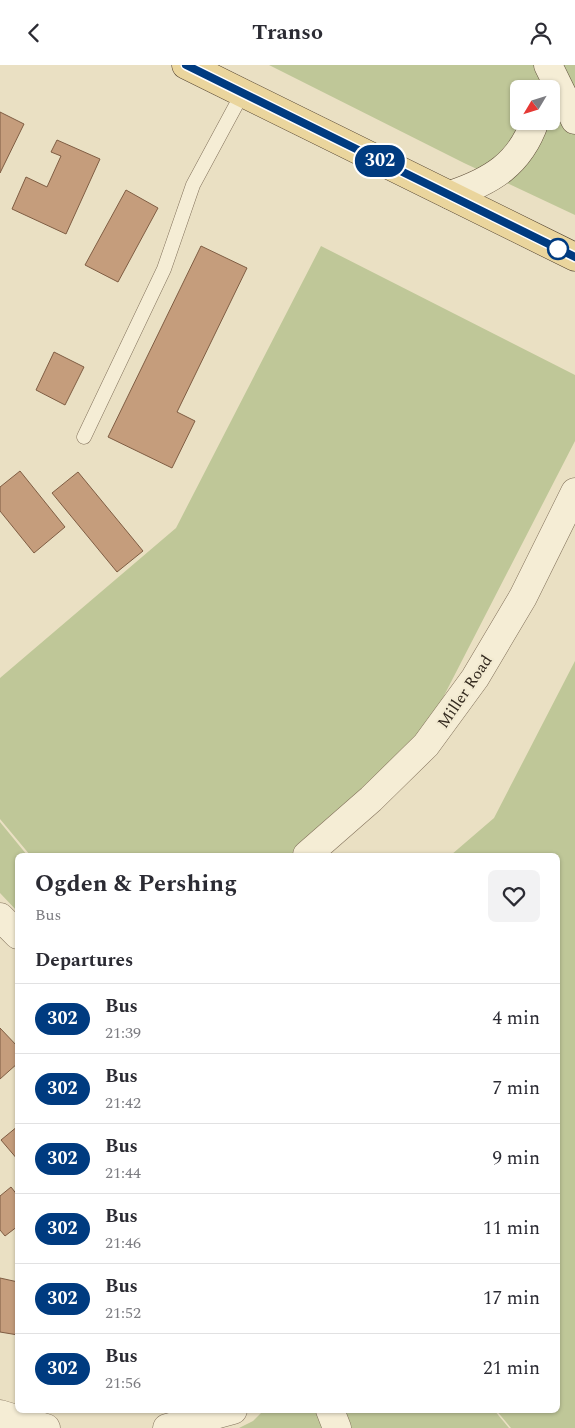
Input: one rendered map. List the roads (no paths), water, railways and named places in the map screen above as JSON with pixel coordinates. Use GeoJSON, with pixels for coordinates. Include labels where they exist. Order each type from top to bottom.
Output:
{"type":"FeatureCollection","features":[{"type":"Feature","properties":{"kind":"main road"},"geometry":{"type":"LineString","coordinates":[[186,65],[575,257]]}},
{"type":"Feature","properties":{"kind":"street"},"geometry":{"type":"LineString","coordinates":[[541,65],[543,80]]}},
{"type":"Feature","properties":{"kind":"street"},"geometry":{"type":"LineString","coordinates":[[548,65],[575,120]]}},
{"type":"Feature","properties":{"kind":"street"},"geometry":{"type":"LineString","coordinates":[[450,195],[476,187],[496,175],[513,160],[532,130]]}},
{"type":"Feature","properties":{"kind":"street","name":"Miller Road"},"geometry":{"type":"LineString","coordinates":[[309,853],[371,799],[426,745],[475,678],[524,597],[575,492]]}},
{"type":"Feature","properties":{"kind":"street"},"geometry":{"type":"LineString","coordinates":[[0,917],[15,932]]}},
{"type":"Feature","properties":{"kind":"street"},"geometry":{"type":"LineString","coordinates":[[167,1428],[222,1413]]}},
{"type":"Feature","properties":{"kind":"street"},"geometry":{"type":"LineString","coordinates":[[331,1413],[337,1428]]}},
{"type":"Feature","properties":{"kind":"street"},"geometry":{"type":"LineString","coordinates":[[0,1414],[46,1428]]}},
{"type":"Feature","properties":{"kind":"lane"},"geometry":{"type":"LineString","coordinates":[[84,437],[164,269],[193,185],[242,94]]}}]}
